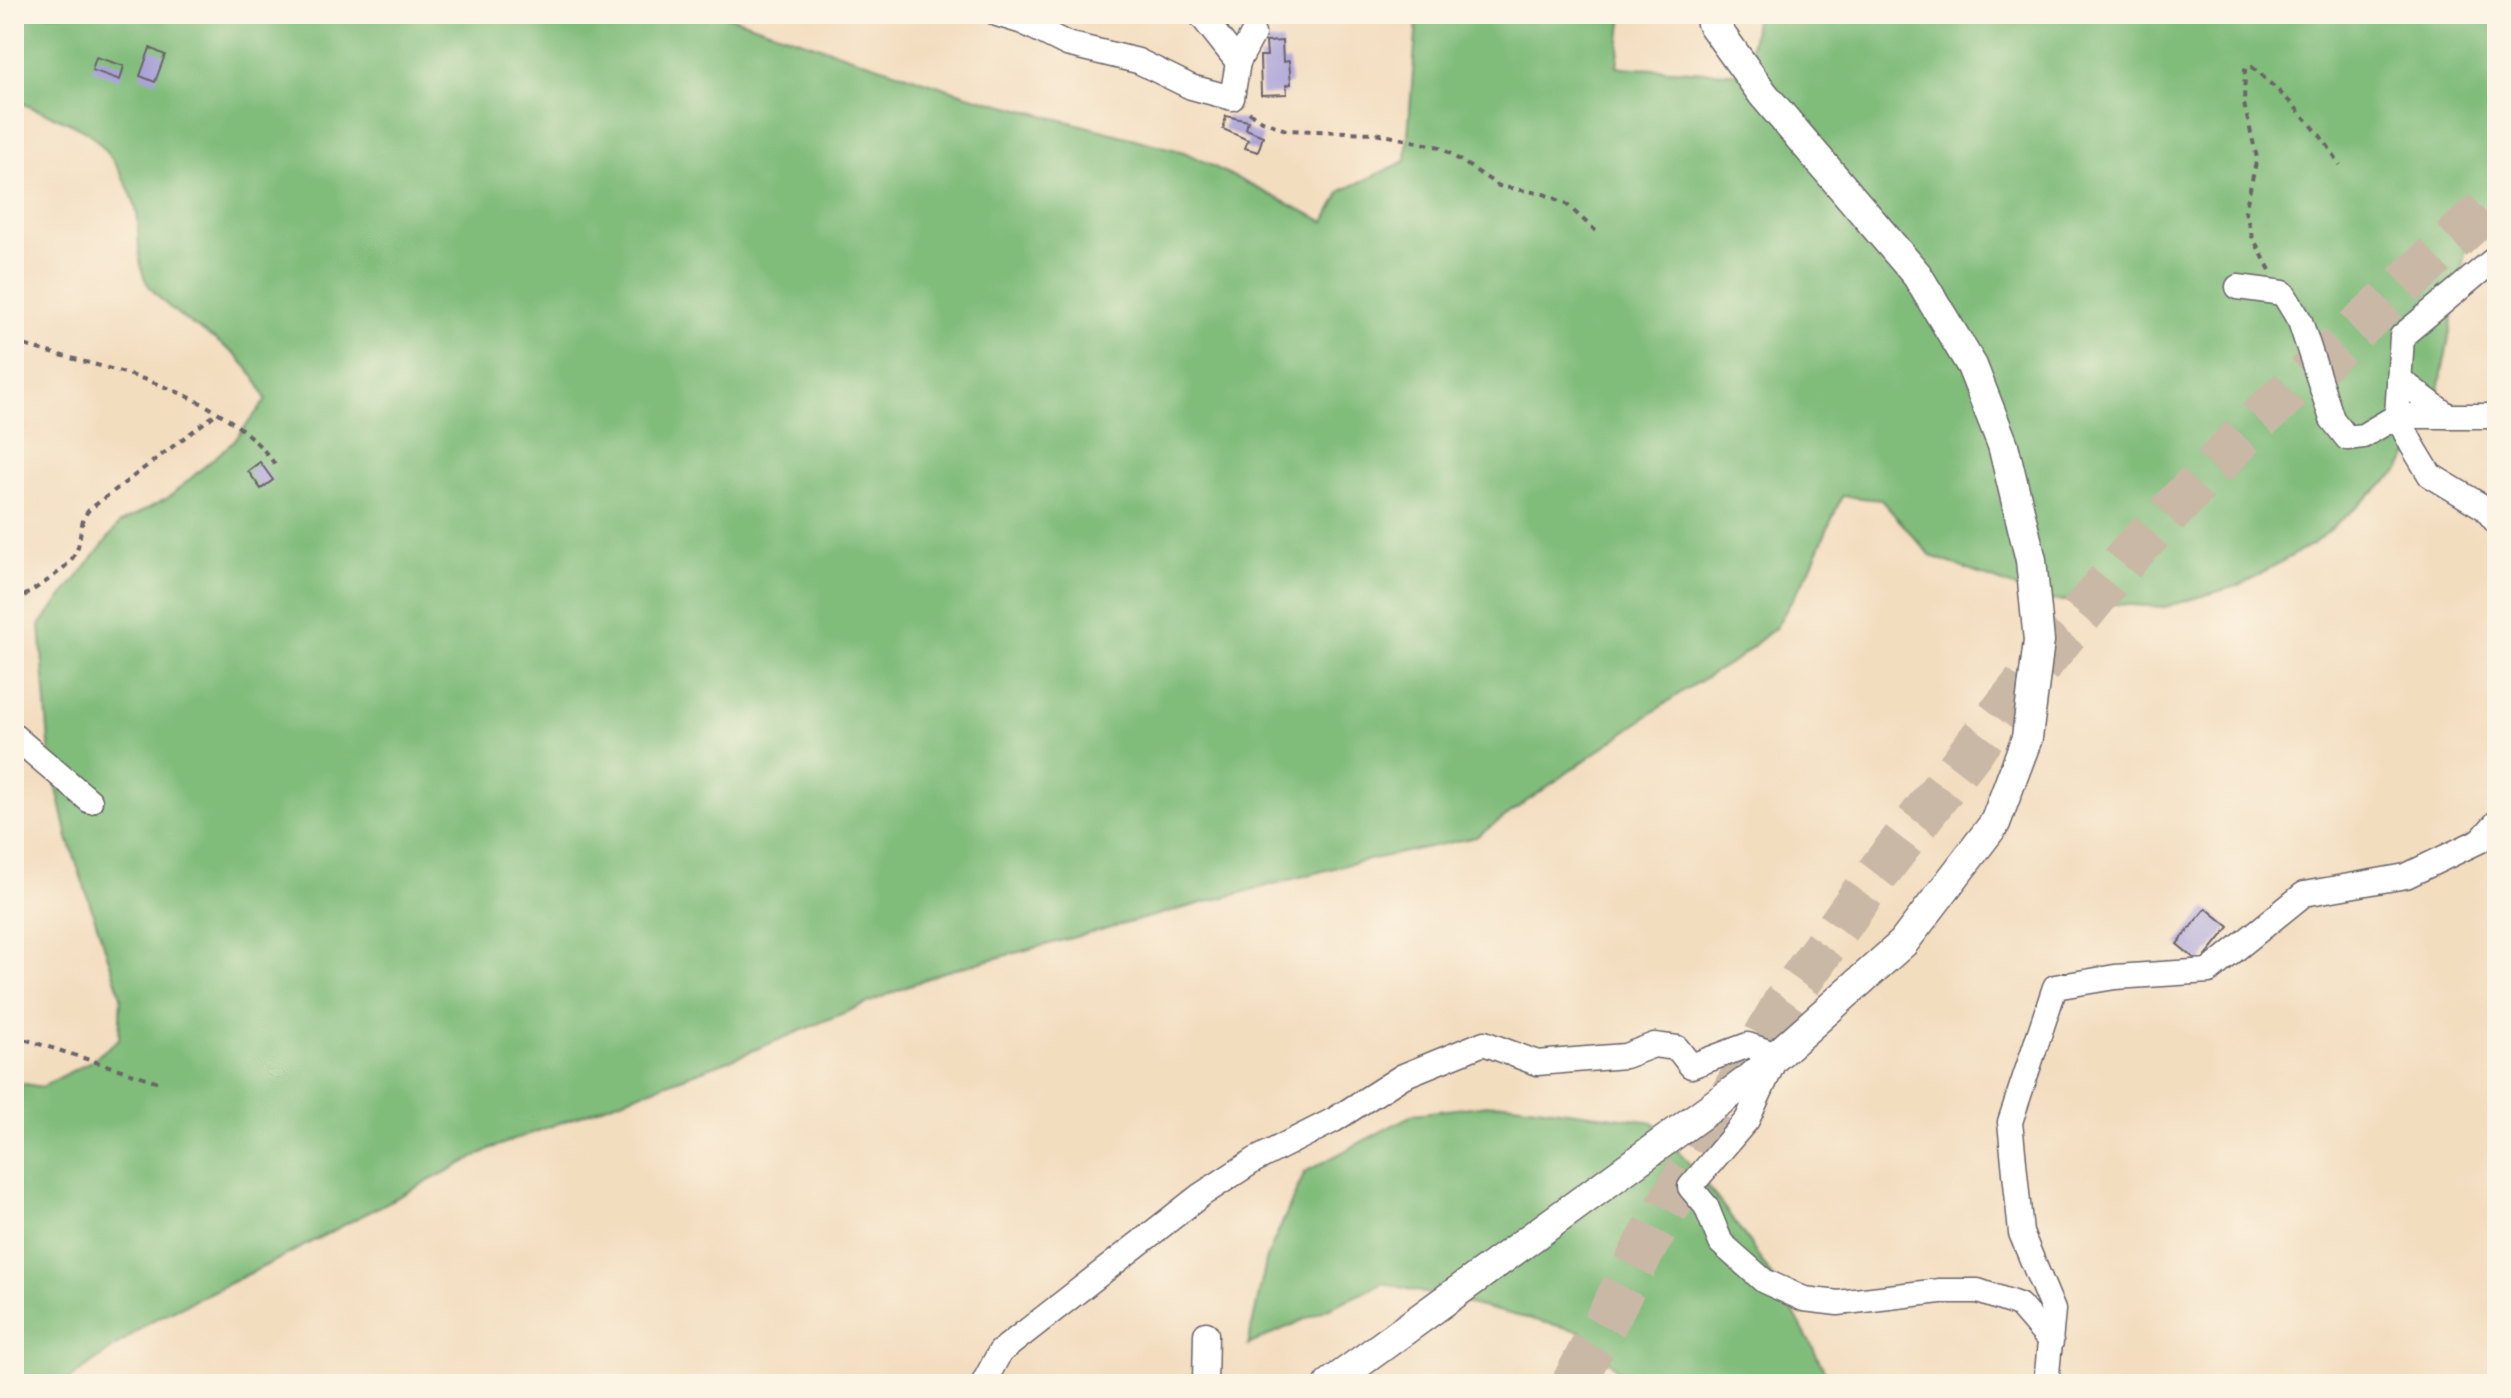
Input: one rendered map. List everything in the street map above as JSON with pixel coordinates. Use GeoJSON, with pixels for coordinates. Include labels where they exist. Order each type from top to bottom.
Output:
{"type":"FeatureCollection","features":[{"type":"Feature","properties":{"kind":"street"},"geometry":{"type":"LineString","coordinates":[[997,14],[1023,22],[1067,44],[1138,61],[1191,87],[1232,98],[1238,62],[1253,34]]}},
{"type":"Feature","properties":{"kind":"street"},"geometry":{"type":"LineString","coordinates":[[1200,14],[1238,62]]}},
{"type":"Feature","properties":{"kind":"street"},"geometry":{"type":"LineString","coordinates":[[1330,1384],[1750,1079],[1903,943],[1995,823],[2027,738],[2039,641],[2031,560],[2003,445],[1972,366],[1917,275],[1763,94],[1712,23],[1710,14]]}},
{"type":"Feature","properties":{"kind":"street"},"geometry":{"type":"LineString","coordinates":[[2497,257],[2402,336],[2397,416],[2430,475],[2485,508],[2497,523]]}},
{"type":"Feature","properties":{"kind":"street"},"geometry":{"type":"LineString","coordinates":[[2238,287],[2283,293],[2300,321],[2339,432],[2347,438],[2363,436],[2397,416],[2497,416]]}},
{"type":"Feature","properties":{"kind":"street"},"geometry":{"type":"LineString","coordinates":[[2399,379],[2448,416]]}},
{"type":"Feature","properties":{"kind":"street"},"geometry":{"type":"LineString","coordinates":[[14,736],[90,801]]}},
{"type":"Feature","properties":{"kind":"street"},"geometry":{"type":"LineString","coordinates":[[2046,1384],[2053,1310],[2021,1233],[2010,1122],[2055,987],[2115,977],[2209,971],[2304,894],[2406,876],[2481,840],[2497,822]]}},
{"type":"Feature","properties":{"kind":"street"},"geometry":{"type":"LineString","coordinates":[[983,1384],[1000,1352],[1201,1195],[1255,1160],[1334,1120],[1403,1076],[1484,1043],[1537,1063],[1625,1056],[1654,1045],[1677,1048],[1691,1066],[1748,1045],[1777,1055]]}},
{"type":"Feature","properties":{"kind":"street"},"geometry":{"type":"LineString","coordinates":[[1777,1055],[1747,1120],[1690,1187],[1706,1206],[1721,1243],[1764,1281],[1804,1299],[1838,1303],[1940,1291],[1978,1291],[2019,1305],[2051,1342]]}},
{"type":"Feature","properties":{"kind":"street"},"geometry":{"type":"LineString","coordinates":[[1205,1384],[1206,1334]]}},
{"type":"Feature","properties":{"kind":"path"},"geometry":{"type":"LineString","coordinates":[[2283,293],[2252,236],[2245,211],[2257,158],[2244,104],[2245,69],[2252,67],[2313,125],[2340,165]]}},
{"type":"Feature","properties":{"kind":"path"},"geometry":{"type":"LineString","coordinates":[[1232,98],[1260,120],[1286,130],[1375,133],[1440,147],[1499,186],[1544,194],[1565,203],[1598,233]]}},
{"type":"Feature","properties":{"kind":"path"},"geometry":{"type":"LineString","coordinates":[[14,342],[162,384],[217,413],[263,446],[277,467]]}},
{"type":"Feature","properties":{"kind":"path"},"geometry":{"type":"LineString","coordinates":[[14,603],[71,561],[77,549],[84,515],[90,509],[217,413]]}},
{"type":"Feature","properties":{"kind":"path"},"geometry":{"type":"LineString","coordinates":[[14,1036],[159,1082]]}},
{"type":"Feature","properties":{"kind":"green space"},"geometry":{"type":"Polygon","coordinates":[[[14,14],[721,14],[967,95],[1184,152],[1325,222],[1341,191],[1406,161],[1417,21],[1411,14],[1623,14],[1617,67],[1747,74],[1756,14],[2497,14],[2497,197],[2469,232],[2434,416],[2398,472],[2313,544],[2240,585],[2165,607],[2048,600],[1931,556],[1881,500],[1842,496],[1809,571],[1776,627],[1740,657],[1683,691],[1476,837],[1349,864],[940,973],[735,1058],[492,1148],[269,1264],[151,1321],[63,1384],[14,1384],[14,1082],[42,1087],[91,1061],[119,1039],[121,996],[68,838],[50,757],[40,625],[120,523],[168,498],[235,440],[266,400],[244,363],[181,317],[146,281],[132,197],[119,170],[101,145],[82,129],[14,99],[14,14]]]}},
{"type":"Feature","properties":{"kind":"green space"},"geometry":{"type":"Polygon","coordinates":[[[1505,1103],[1653,1122],[1706,1184],[1752,1247],[1793,1312],[1831,1384],[1632,1384],[1579,1331],[1384,1283],[1248,1345],[1267,1257],[1305,1172],[1414,1114],[1505,1103]]]}},
{"type":"Feature","properties":{"kind":"building"},"geometry":{"type":"Polygon","coordinates":[[[1215,14],[1240,14],[1226,29],[1215,14]]]}},
{"type":"Feature","properties":{"kind":"building"},"geometry":{"type":"Polygon","coordinates":[[[1282,41],[1283,62],[1289,61],[1291,84],[1286,85],[1287,94],[1261,95],[1260,56],[1267,56],[1266,42],[1282,41]]]}},
{"type":"Feature","properties":{"kind":"building"},"geometry":{"type":"Polygon","coordinates":[[[150,48],[165,55],[155,82],[140,76],[150,48]]]}},
{"type":"Feature","properties":{"kind":"building"},"geometry":{"type":"Polygon","coordinates":[[[96,57],[124,66],[120,80],[92,70],[96,57]]]}},
{"type":"Feature","properties":{"kind":"building"},"geometry":{"type":"Polygon","coordinates":[[[1226,116],[1248,121],[1246,129],[1263,136],[1258,152],[1245,148],[1248,140],[1223,129],[1226,116]]]}},
{"type":"Feature","properties":{"kind":"building"},"geometry":{"type":"Polygon","coordinates":[[[260,462],[273,480],[261,489],[248,471],[260,462]]]}},
{"type":"Feature","properties":{"kind":"building"},"geometry":{"type":"Polygon","coordinates":[[[2206,908],[2229,927],[2200,963],[2177,944],[2206,908]]]}},
{"type":"Feature","properties":{"kind":"tunnel"},"geometry":{"type":"LineString","coordinates":[[1573,1384],[1641,1254],[1785,1002],[1867,887],[2000,714],[2130,554],[2260,418],[2497,199]]}}]}
